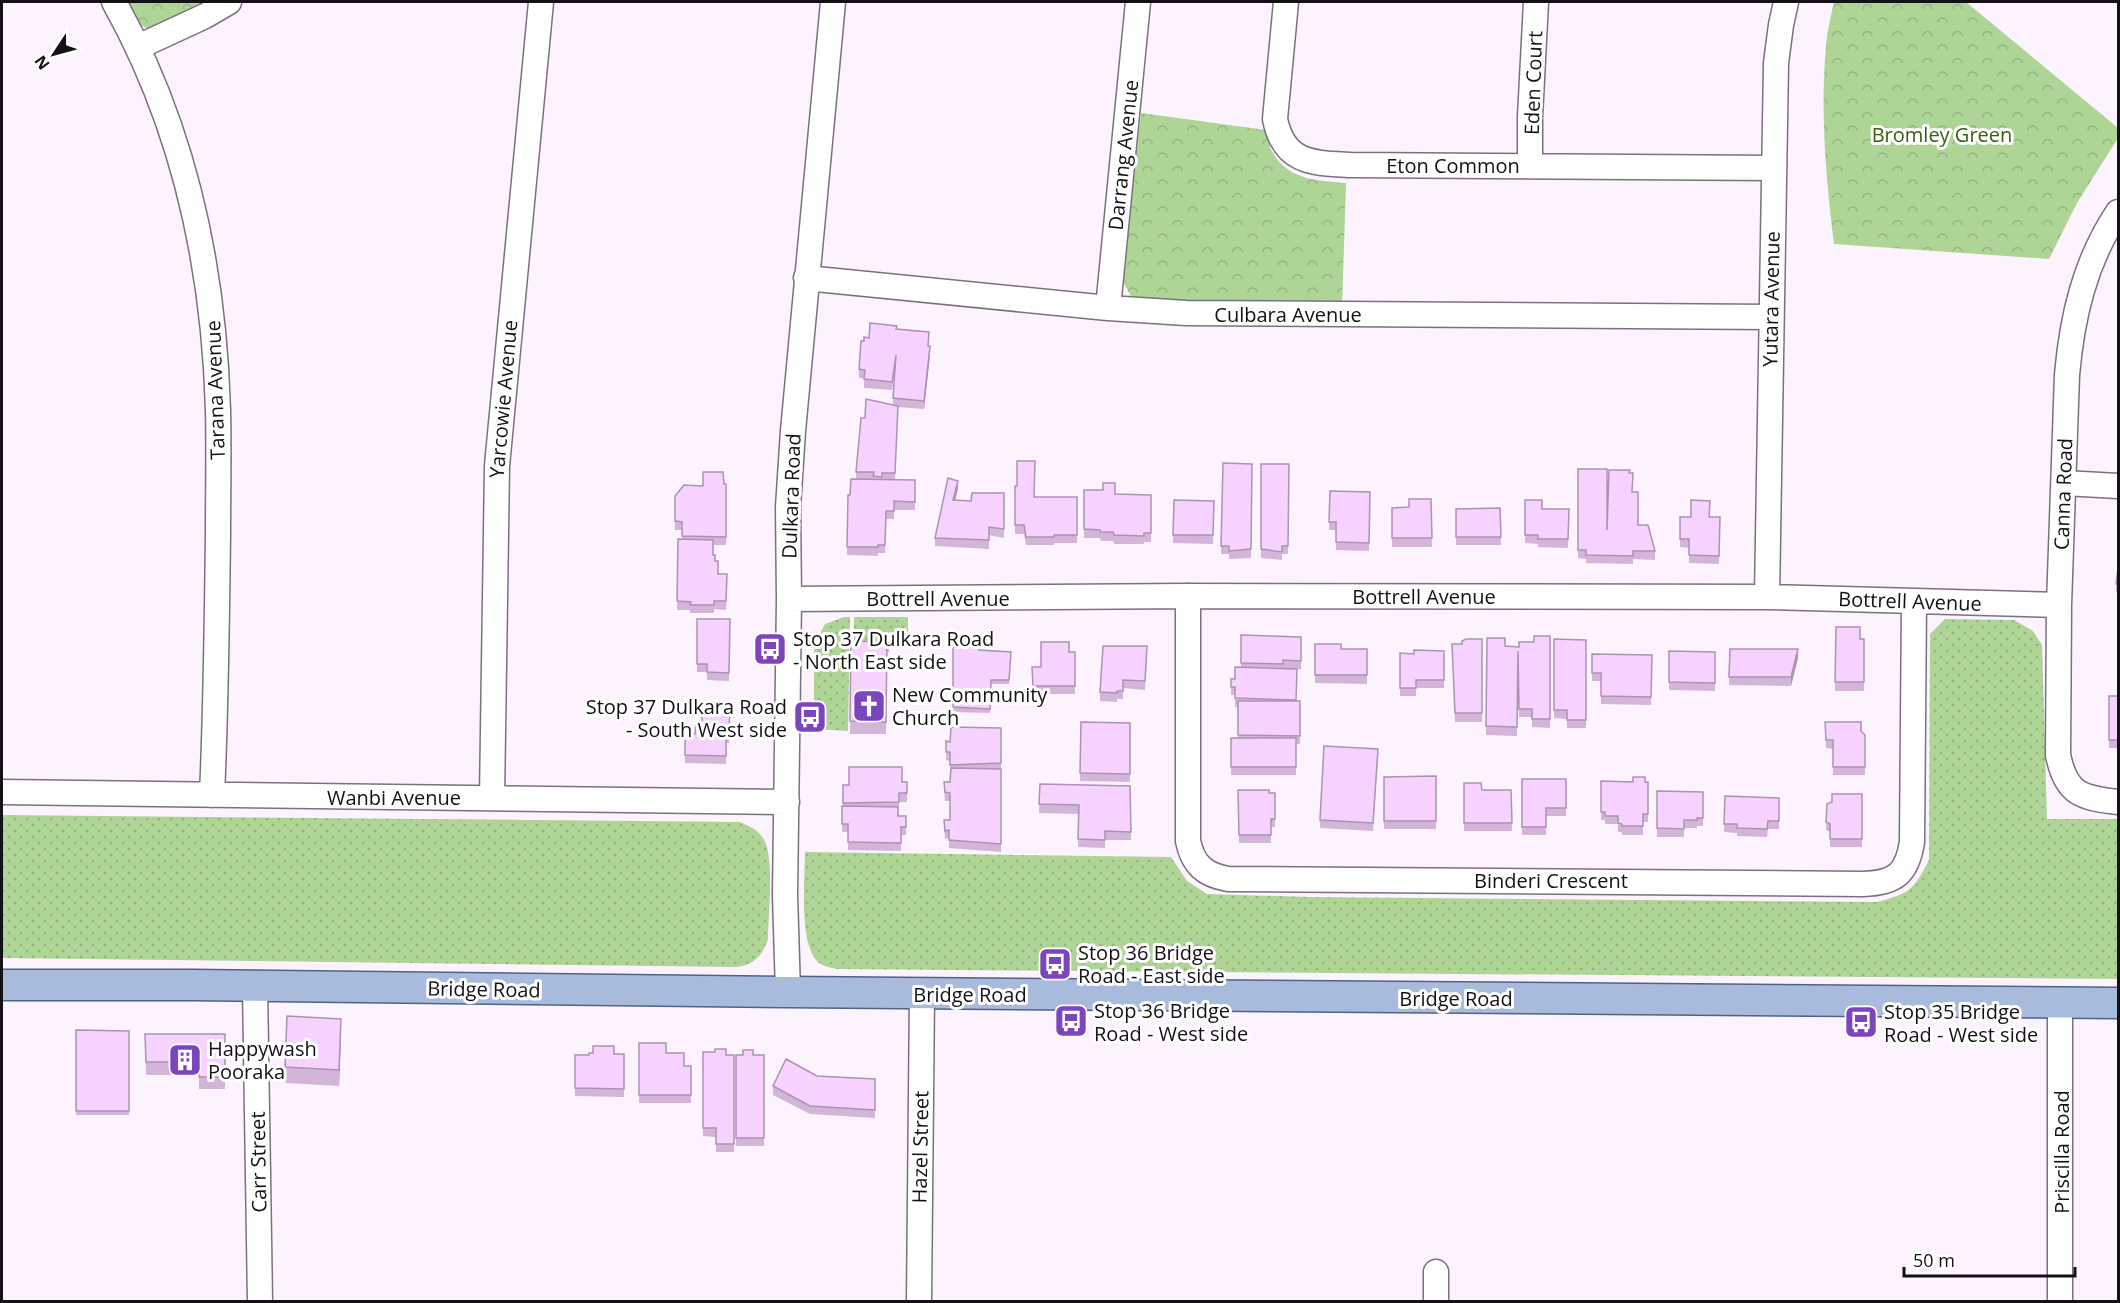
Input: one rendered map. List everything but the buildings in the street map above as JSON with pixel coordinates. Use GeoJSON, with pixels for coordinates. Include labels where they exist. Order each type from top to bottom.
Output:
{"type":"FeatureCollection","features":[{"type":"Feature","properties":{"kind":"main road","name":"Bridge Road"},"geometry":{"type":"LineString","coordinates":[[2,985],[2118,1003]]}},
{"type":"Feature","properties":{"kind":"street","name":"Tarana Avenue"},"geometry":{"type":"LineString","coordinates":[[114,2],[138,47],[183,167],[195,211],[211,308],[218,411],[217,677],[213,795]]}},
{"type":"Feature","properties":{"kind":"street"},"geometry":{"type":"LineString","coordinates":[[138,47],[206,16],[229,2]]}},
{"type":"Feature","properties":{"kind":"street","name":"Yarcowie Avenue"},"geometry":{"type":"LineString","coordinates":[[492,798],[497,466],[541,2]]}},
{"type":"Feature","properties":{"kind":"street","name":"Dulkara Road"},"geometry":{"type":"LineString","coordinates":[[788,992],[785,895],[788,507],[792,431],[833,2]]}},
{"type":"Feature","properties":{"kind":"street","name":"Darrang Avenue"},"geometry":{"type":"LineString","coordinates":[[1108,308],[1138,2]]}},
{"type":"Feature","properties":{"kind":"street","name":"Eton Common"},"geometry":{"type":"LineString","coordinates":[[1287,2],[1275,119],[1280,136],[1286,145],[1308,162],[1351,165],[1773,168]]}},
{"type":"Feature","properties":{"kind":"street","name":"Eden Court"},"geometry":{"type":"LineString","coordinates":[[1530,165],[1536,2]]}},
{"type":"Feature","properties":{"kind":"street","name":"Yutara Avenue"},"geometry":{"type":"LineString","coordinates":[[1767,597],[1776,63],[1780,25],[1786,2]]}},
{"type":"Feature","properties":{"kind":"street","name":"Canna Road"},"geometry":{"type":"LineString","coordinates":[[2118,212],[2098,247],[2085,277],[2074,315],[2067,375],[2059,605],[2058,755],[2061,770],[2067,783],[2074,790],[2087,796],[2118,802]]}},
{"type":"Feature","properties":{"kind":"street","name":"Culbara Avenue"},"geometry":{"type":"LineString","coordinates":[[806,278],[1108,308],[1186,313],[1771,317]]}},
{"type":"Feature","properties":{"kind":"street"},"geometry":{"type":"LineString","coordinates":[[2064,483],[2118,486]]}},
{"type":"Feature","properties":{"kind":"street","name":"Bottrell Avenue"},"geometry":{"type":"LineString","coordinates":[[789,599],[1188,596],[1767,597],[2059,605]]}},
{"type":"Feature","properties":{"kind":"street","name":"Binderi Crescent"},"geometry":{"type":"LineString","coordinates":[[1188,596],[1188,841],[1195,862],[1203,870],[1215,876],[1228,879],[1863,884],[1880,883],[1896,876],[1907,866],[1910,859],[1914,601]]}},
{"type":"Feature","properties":{"kind":"street","name":"Wanbi Avenue"},"geometry":{"type":"LineString","coordinates":[[2,792],[787,802]]}},
{"type":"Feature","properties":{"kind":"street","name":"Carr Street"},"geometry":{"type":"LineString","coordinates":[[255,986],[260,1302]]}},
{"type":"Feature","properties":{"kind":"street","name":"Hazel Street"},"geometry":{"type":"LineString","coordinates":[[918,1302],[922,993]]}},
{"type":"Feature","properties":{"kind":"street","name":"Priscilla Road"},"geometry":{"type":"LineString","coordinates":[[2060,1003],[2060,1302]]}},
{"type":"Feature","properties":{"kind":"street"},"geometry":{"type":"LineString","coordinates":[[1436,1272],[1436,1302]]}},
{"type":"Feature","properties":{"kind":"green space"},"geometry":{"type":"Polygon","coordinates":[[[125,2],[218,2],[159,29],[146,28],[136,22],[125,2]]]}},
{"type":"Feature","properties":{"kind":"green space","name":"Bromley Green"},"geometry":{"type":"Polygon","coordinates":[[[1834,2],[1966,2],[2118,128],[2118,138],[2077,203],[2049,259],[1834,244],[1826,170],[1824,71],[1834,2]]]}},
{"type":"Feature","properties":{"kind":"green space"},"geometry":{"type":"Polygon","coordinates":[[[1141,113],[1266,130],[1272,151],[1287,169],[1315,180],[1346,183],[1342,308],[1150,305],[1132,298],[1123,282],[1141,113]]]}},
{"type":"Feature","properties":{"kind":"green space"},"geometry":{"type":"Polygon","coordinates":[[[850,617],[848,731],[814,729],[814,645],[825,624],[850,617]]]}},
{"type":"Feature","properties":{"kind":"green space"},"geometry":{"type":"Polygon","coordinates":[[[854,617],[908,617],[908,637],[889,637],[889,652],[854,652],[854,617]]]}},
{"type":"Feature","properties":{"kind":"green space"},"geometry":{"type":"Polygon","coordinates":[[[1945,619],[2014,620],[2033,631],[2042,645],[2047,819],[2118,819],[2118,979],[837,969],[819,963],[812,954],[808,942],[804,911],[805,852],[1171,857],[1187,881],[1207,894],[1877,902],[1888,899],[1904,893],[1914,885],[1929,860],[1930,634],[1945,619]]]}},
{"type":"Feature","properties":{"kind":"green space"},"geometry":{"type":"Polygon","coordinates":[[[2,815],[740,822],[758,832],[767,846],[770,871],[768,939],[756,959],[736,967],[2,958],[2,815]]]}},
{"type":"Feature","properties":{"kind":"place","name":"Stop 37 Dulkara Road - North East side"},"geometry":{"type":"Point","coordinates":[770,649]}},
{"type":"Feature","properties":{"kind":"place","name":"New Community Church"},"geometry":{"type":"Point","coordinates":[869,706]}},
{"type":"Feature","properties":{"kind":"place","name":"Stop 37 Dulkara Road - South West side"},"geometry":{"type":"Point","coordinates":[810,717]}},
{"type":"Feature","properties":{"kind":"place","name":"Stop 36 Bridge Road - East side"},"geometry":{"type":"Point","coordinates":[1055,964]}},
{"type":"Feature","properties":{"kind":"place","name":"Stop 36 Bridge Road - West side"},"geometry":{"type":"Point","coordinates":[1071,1021]}},
{"type":"Feature","properties":{"kind":"place","name":"Stop 35 Bridge Road - West side"},"geometry":{"type":"Point","coordinates":[1861,1022]}},
{"type":"Feature","properties":{"kind":"place","name":"Happywash Pooraka"},"geometry":{"type":"Point","coordinates":[185,1060]}}]}
